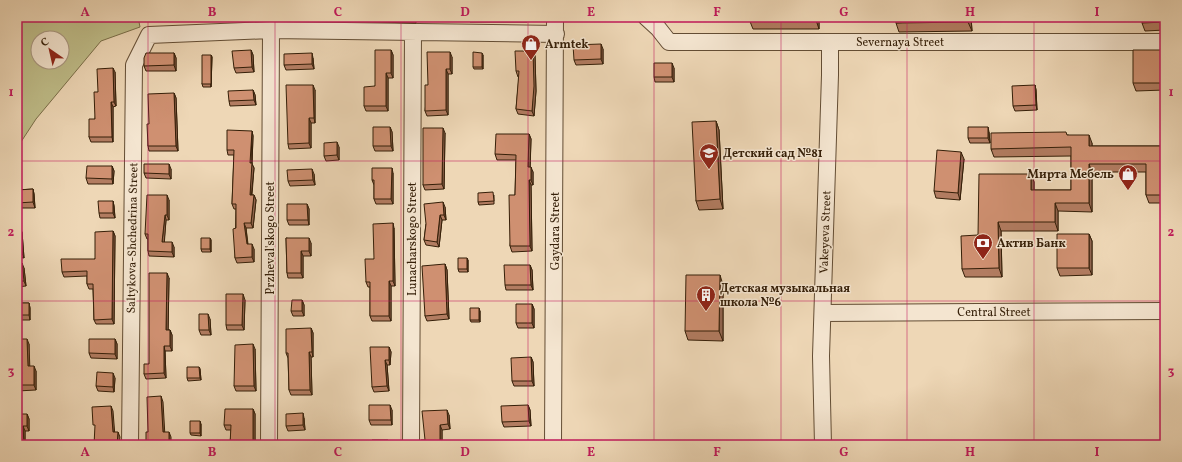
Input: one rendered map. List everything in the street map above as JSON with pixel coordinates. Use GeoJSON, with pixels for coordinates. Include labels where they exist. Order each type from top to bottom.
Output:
{"type":"FeatureCollection","features":[{"type":"Feature","properties":{"kind":"street","name":"Gaydara Street"},"geometry":{"type":"LineString","coordinates":[[553,445],[555,17]]}},
{"type":"Feature","properties":{"kind":"street","name":"Severnaya Street"},"geometry":{"type":"LineString","coordinates":[[646,17],[658,28],[669,42],[1165,42]]}},
{"type":"Feature","properties":{"kind":"street"},"geometry":{"type":"LineString","coordinates":[[271,30],[556,34]]}},
{"type":"Feature","properties":{"kind":"street","name":"Saltykova-Shchedrina Street"},"geometry":{"type":"LineString","coordinates":[[130,445],[134,65],[149,35],[271,30]]}},
{"type":"Feature","properties":{"kind":"street","name":"Przheval'skogo Street"},"geometry":{"type":"LineString","coordinates":[[269,445],[271,30]]}},
{"type":"Feature","properties":{"kind":"street","name":"Lunacharskogo Street"},"geometry":{"type":"LineString","coordinates":[[411,445],[413,32]]}},
{"type":"Feature","properties":{"kind":"street","name":"Vakeyeva Street"},"geometry":{"type":"LineString","coordinates":[[823,445],[821,356],[830,42]]}},
{"type":"Feature","properties":{"kind":"street","name":"Central Street"},"geometry":{"type":"LineString","coordinates":[[822,313],[1165,311]]}},
{"type":"Feature","properties":{"kind":"shaded area"},"geometry":{"type":"Polygon","coordinates":[[[17,17],[138,17],[140,27],[101,41],[36,119],[17,148],[17,17]]]}},
{"type":"Feature","properties":{"kind":"building"},"geometry":{"type":"Polygon","coordinates":[[[749,17],[816,17],[816,20],[749,19],[749,17]]]}},
{"type":"Feature","properties":{"kind":"building"},"geometry":{"type":"Polygon","coordinates":[[[895,17],[968,17],[968,22],[896,23],[895,17]]]}},
{"type":"Feature","properties":{"kind":"building"},"geometry":{"type":"Polygon","coordinates":[[[1142,17],[1165,17],[1165,22],[1142,23],[1142,17]]]}},
{"type":"Feature","properties":{"kind":"building"},"geometry":{"type":"Polygon","coordinates":[[[601,44],[601,59],[574,60],[573,45],[601,44]]]}},
{"type":"Feature","properties":{"kind":"building"},"geometry":{"type":"Polygon","coordinates":[[[251,50],[252,67],[234,68],[232,51],[251,50]]]}},
{"type":"Feature","properties":{"kind":"building"},"geometry":{"type":"Polygon","coordinates":[[[375,50],[391,50],[391,73],[386,73],[386,106],[364,106],[364,87],[375,86],[375,50]]]}},
{"type":"Feature","properties":{"kind":"building"},"geometry":{"type":"Polygon","coordinates":[[[1133,50],[1165,50],[1165,83],[1133,83],[1133,50]]]}},
{"type":"Feature","properties":{"kind":"building"},"geometry":{"type":"Polygon","coordinates":[[[515,51],[533,51],[534,86],[532,111],[516,109],[519,71],[516,71],[515,51]]]}},
{"type":"Feature","properties":{"kind":"building"},"geometry":{"type":"Polygon","coordinates":[[[427,52],[450,52],[450,69],[446,69],[446,110],[425,111],[425,85],[428,85],[427,52]]]}},
{"type":"Feature","properties":{"kind":"building"},"geometry":{"type":"Polygon","coordinates":[[[473,52],[482,53],[482,67],[473,67],[473,52]]]}},
{"type":"Feature","properties":{"kind":"building"},"geometry":{"type":"Polygon","coordinates":[[[146,53],[174,53],[174,65],[144,66],[144,58],[146,53]]]}},
{"type":"Feature","properties":{"kind":"building"},"geometry":{"type":"Polygon","coordinates":[[[312,53],[312,64],[284,65],[284,54],[312,53]]]}},
{"type":"Feature","properties":{"kind":"building"},"geometry":{"type":"Polygon","coordinates":[[[202,55],[211,55],[211,84],[202,84],[202,55]]]}},
{"type":"Feature","properties":{"kind":"building"},"geometry":{"type":"Polygon","coordinates":[[[654,63],[672,63],[672,77],[654,77],[654,63]]]}},
{"type":"Feature","properties":{"kind":"building"},"geometry":{"type":"Polygon","coordinates":[[[113,68],[114,102],[111,102],[112,137],[89,137],[89,119],[95,119],[94,92],[98,92],[97,69],[113,68]]]}},
{"type":"Feature","properties":{"kind":"building"},"geometry":{"type":"Polygon","coordinates":[[[286,85],[313,85],[314,118],[309,118],[309,143],[288,144],[286,85]]]}},
{"type":"Feature","properties":{"kind":"building"},"geometry":{"type":"Polygon","coordinates":[[[1035,85],[1036,105],[1013,106],[1012,86],[1035,85]]]}},
{"type":"Feature","properties":{"kind":"building"},"geometry":{"type":"Polygon","coordinates":[[[253,90],[254,100],[229,101],[228,91],[253,90]]]}},
{"type":"Feature","properties":{"kind":"building"},"geometry":{"type":"Polygon","coordinates":[[[174,93],[176,146],[148,146],[148,94],[174,93]]]}},
{"type":"Feature","properties":{"kind":"building","name":"Детский сад №81"},"geometry":{"type":"Polygon","coordinates":[[[716,121],[720,199],[696,201],[692,122],[716,121]]]}},
{"type":"Feature","properties":{"kind":"building"},"geometry":{"type":"Polygon","coordinates":[[[373,127],[390,127],[391,146],[373,146],[373,127]]]}},
{"type":"Feature","properties":{"kind":"building"},"geometry":{"type":"Polygon","coordinates":[[[968,127],[988,127],[988,138],[968,138],[968,127]]]}},
{"type":"Feature","properties":{"kind":"building"},"geometry":{"type":"Polygon","coordinates":[[[423,128],[443,128],[442,184],[423,185],[423,128]]]}},
{"type":"Feature","properties":{"kind":"building"},"geometry":{"type":"Polygon","coordinates":[[[227,130],[252,131],[250,195],[254,195],[251,223],[244,223],[247,244],[252,244],[252,257],[235,258],[233,229],[236,228],[236,204],[232,204],[234,150],[227,150],[227,130]]]}},
{"type":"Feature","properties":{"kind":"building"},"geometry":{"type":"Polygon","coordinates":[[[1066,132],[1067,135],[1089,135],[1089,146],[1165,146],[1165,195],[1146,195],[1146,164],[1089,164],[1089,203],[1055,203],[1055,222],[998,222],[999,268],[962,269],[961,236],[978,235],[979,174],[1031,174],[1031,190],[1071,190],[1071,147],[991,149],[991,133],[1066,132]]]}},
{"type":"Feature","properties":{"kind":"building"},"geometry":{"type":"Polygon","coordinates":[[[496,134],[529,134],[528,167],[531,167],[531,180],[529,180],[530,246],[510,246],[509,195],[515,195],[516,155],[495,154],[496,134]]]}},
{"type":"Feature","properties":{"kind":"building"},"geometry":{"type":"Polygon","coordinates":[[[337,142],[337,155],[324,156],[324,143],[337,142]]]}},
{"type":"Feature","properties":{"kind":"building"},"geometry":{"type":"Polygon","coordinates":[[[937,150],[961,152],[958,193],[934,191],[937,150]]]}},
{"type":"Feature","properties":{"kind":"building"},"geometry":{"type":"Polygon","coordinates":[[[144,164],[169,164],[169,174],[144,173],[144,164]]]}},
{"type":"Feature","properties":{"kind":"building"},"geometry":{"type":"Polygon","coordinates":[[[87,166],[112,166],[112,179],[86,178],[87,166]]]}},
{"type":"Feature","properties":{"kind":"building"},"geometry":{"type":"Polygon","coordinates":[[[372,168],[392,168],[391,199],[374,199],[374,180],[372,180],[372,168]]]}},
{"type":"Feature","properties":{"kind":"building"},"geometry":{"type":"Polygon","coordinates":[[[312,169],[313,180],[288,181],[287,170],[312,169]]]}},
{"type":"Feature","properties":{"kind":"building"},"geometry":{"type":"Polygon","coordinates":[[[33,189],[33,202],[17,203],[17,190],[33,189]]]}},
{"type":"Feature","properties":{"kind":"building"},"geometry":{"type":"Polygon","coordinates":[[[493,192],[494,201],[478,202],[478,193],[493,192]]]}},
{"type":"Feature","properties":{"kind":"building"},"geometry":{"type":"Polygon","coordinates":[[[147,195],[167,195],[167,215],[165,215],[162,242],[172,242],[172,252],[148,251],[148,234],[145,234],[147,195]]]}},
{"type":"Feature","properties":{"kind":"building"},"geometry":{"type":"Polygon","coordinates":[[[98,201],[113,201],[113,213],[99,213],[98,201]]]}},
{"type":"Feature","properties":{"kind":"building"},"geometry":{"type":"Polygon","coordinates":[[[443,202],[444,215],[440,215],[437,242],[424,240],[426,224],[424,204],[443,202]]]}},
{"type":"Feature","properties":{"kind":"building"},"geometry":{"type":"Polygon","coordinates":[[[287,204],[307,204],[308,220],[287,220],[287,204]]]}},
{"type":"Feature","properties":{"kind":"building"},"geometry":{"type":"Polygon","coordinates":[[[393,223],[393,281],[389,281],[389,316],[370,316],[370,282],[366,282],[365,259],[374,259],[373,224],[393,223]]]}},
{"type":"Feature","properties":{"kind":"building"},"geometry":{"type":"Polygon","coordinates":[[[17,227],[20,227],[22,253],[17,252],[17,227]]]}},
{"type":"Feature","properties":{"kind":"building"},"geometry":{"type":"Polygon","coordinates":[[[113,231],[112,319],[94,320],[93,284],[87,284],[87,271],[62,272],[61,259],[95,259],[95,232],[113,231]]]}},
{"type":"Feature","properties":{"kind":"building"},"geometry":{"type":"Polygon","coordinates":[[[1057,234],[1089,234],[1089,268],[1057,268],[1057,234]]]}},
{"type":"Feature","properties":{"kind":"building"},"geometry":{"type":"Polygon","coordinates":[[[201,238],[210,238],[210,249],[201,249],[201,238]]]}},
{"type":"Feature","properties":{"kind":"building"},"geometry":{"type":"Polygon","coordinates":[[[286,238],[309,238],[309,251],[301,251],[301,273],[287,273],[286,238]]]}},
{"type":"Feature","properties":{"kind":"building"},"geometry":{"type":"Polygon","coordinates":[[[458,258],[467,258],[467,269],[458,269],[458,258]]]}},
{"type":"Feature","properties":{"kind":"building"},"geometry":{"type":"Polygon","coordinates":[[[17,263],[22,263],[24,281],[17,281],[17,263]]]}},
{"type":"Feature","properties":{"kind":"building"},"geometry":{"type":"Polygon","coordinates":[[[445,264],[447,314],[425,316],[422,266],[445,264]]]}},
{"type":"Feature","properties":{"kind":"building"},"geometry":{"type":"Polygon","coordinates":[[[504,265],[530,265],[531,285],[505,285],[504,265]]]}},
{"type":"Feature","properties":{"kind":"building"},"geometry":{"type":"Polygon","coordinates":[[[149,273],[167,273],[166,330],[170,330],[170,346],[164,346],[164,373],[144,374],[144,364],[149,364],[149,273]]]}},
{"type":"Feature","properties":{"kind":"building","name":"Детская музыкальная школа №6"},"geometry":{"type":"Polygon","coordinates":[[[686,275],[720,275],[719,331],[685,331],[686,275]]]}},
{"type":"Feature","properties":{"kind":"building"},"geometry":{"type":"Polygon","coordinates":[[[226,294],[243,294],[242,325],[226,325],[226,294]]]}},
{"type":"Feature","properties":{"kind":"building"},"geometry":{"type":"Polygon","coordinates":[[[292,300],[302,300],[302,311],[291,311],[292,300]]]}},
{"type":"Feature","properties":{"kind":"building"},"geometry":{"type":"Polygon","coordinates":[[[17,303],[29,303],[29,315],[17,315],[17,303]]]}},
{"type":"Feature","properties":{"kind":"building"},"geometry":{"type":"Polygon","coordinates":[[[516,304],[532,304],[532,323],[516,323],[516,304]]]}},
{"type":"Feature","properties":{"kind":"building"},"geometry":{"type":"Polygon","coordinates":[[[470,308],[479,308],[479,320],[470,320],[470,308]]]}},
{"type":"Feature","properties":{"kind":"building"},"geometry":{"type":"Polygon","coordinates":[[[199,314],[208,314],[209,330],[199,330],[199,314]]]}},
{"type":"Feature","properties":{"kind":"building"},"geometry":{"type":"Polygon","coordinates":[[[311,328],[312,352],[309,352],[310,390],[289,390],[286,329],[311,328]]]}},
{"type":"Feature","properties":{"kind":"building"},"geometry":{"type":"Polygon","coordinates":[[[17,339],[27,339],[28,366],[34,366],[34,385],[17,385],[17,339]]]}},
{"type":"Feature","properties":{"kind":"building"},"geometry":{"type":"Polygon","coordinates":[[[89,339],[115,339],[115,354],[89,353],[89,339]]]}},
{"type":"Feature","properties":{"kind":"building"},"geometry":{"type":"Polygon","coordinates":[[[253,344],[254,386],[234,386],[235,345],[253,344]]]}},
{"type":"Feature","properties":{"kind":"building"},"geometry":{"type":"Polygon","coordinates":[[[370,347],[389,347],[389,360],[385,360],[387,386],[372,387],[370,347]]]}},
{"type":"Feature","properties":{"kind":"building"},"geometry":{"type":"Polygon","coordinates":[[[531,357],[532,381],[512,381],[511,358],[531,357]]]}},
{"type":"Feature","properties":{"kind":"building"},"geometry":{"type":"Polygon","coordinates":[[[187,367],[199,367],[200,378],[187,378],[187,367]]]}},
{"type":"Feature","properties":{"kind":"building"},"geometry":{"type":"Polygon","coordinates":[[[97,372],[113,373],[113,387],[96,386],[97,372]]]}},
{"type":"Feature","properties":{"kind":"building"},"geometry":{"type":"Polygon","coordinates":[[[161,396],[163,432],[169,432],[169,445],[146,445],[146,432],[148,432],[147,397],[161,396]]]}},
{"type":"Feature","properties":{"kind":"building"},"geometry":{"type":"Polygon","coordinates":[[[369,405],[390,405],[391,420],[369,420],[369,405]]]}},
{"type":"Feature","properties":{"kind":"building"},"geometry":{"type":"Polygon","coordinates":[[[528,405],[529,421],[502,422],[501,406],[528,405]]]}},
{"type":"Feature","properties":{"kind":"building"},"geometry":{"type":"Polygon","coordinates":[[[111,406],[113,432],[118,432],[117,445],[94,445],[95,425],[93,425],[92,407],[111,406]]]}},
{"type":"Feature","properties":{"kind":"building"},"geometry":{"type":"Polygon","coordinates":[[[225,409],[253,409],[253,440],[256,440],[256,445],[230,445],[231,425],[224,425],[225,409]]]}},
{"type":"Feature","properties":{"kind":"building"},"geometry":{"type":"Polygon","coordinates":[[[447,410],[448,424],[440,425],[440,445],[421,445],[421,440],[425,440],[422,411],[447,410]]]}},
{"type":"Feature","properties":{"kind":"building"},"geometry":{"type":"Polygon","coordinates":[[[303,413],[303,425],[286,426],[286,414],[303,413]]]}},
{"type":"Feature","properties":{"kind":"building"},"geometry":{"type":"Polygon","coordinates":[[[17,414],[27,414],[27,426],[23,426],[24,445],[17,445],[17,414]]]}},
{"type":"Feature","properties":{"kind":"building"},"geometry":{"type":"Polygon","coordinates":[[[190,421],[200,421],[200,433],[190,433],[190,421]]]}},
{"type":"Feature","properties":{"kind":"building"},"geometry":{"type":"Polygon","coordinates":[[[372,440],[388,440],[388,445],[372,445],[372,440]]]}},
{"type":"Feature","properties":{"kind":"place","name":"Armtek"},"geometry":{"type":"Point","coordinates":[531,61]}},
{"type":"Feature","properties":{"kind":"place","name":"Детский сад №81"},"geometry":{"type":"Point","coordinates":[709,170]}},
{"type":"Feature","properties":{"kind":"place","name":"Мирта Мебель"},"geometry":{"type":"Point","coordinates":[1128,191]}},
{"type":"Feature","properties":{"kind":"place","name":"Актив Банк"},"geometry":{"type":"Point","coordinates":[983,260]}},
{"type":"Feature","properties":{"kind":"place","name":"Детская музыкальная школа №6"},"geometry":{"type":"Point","coordinates":[706,312]}}]}
